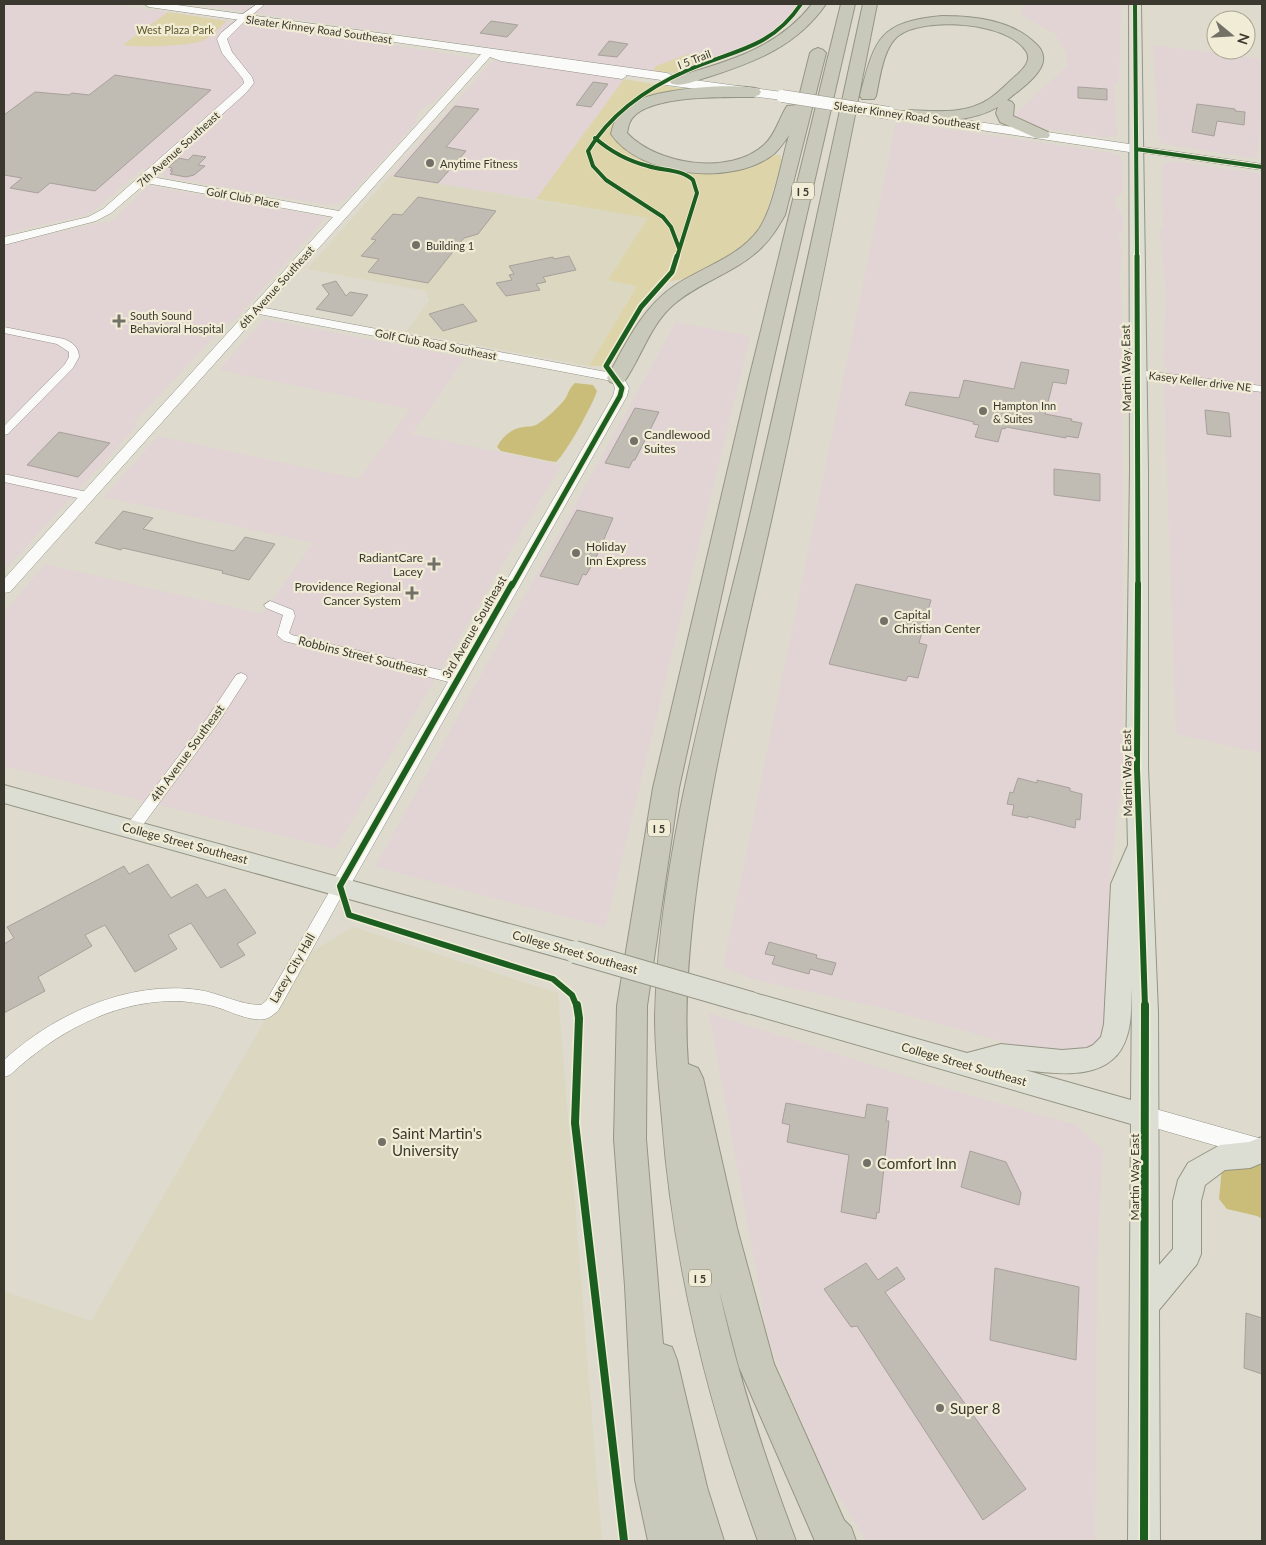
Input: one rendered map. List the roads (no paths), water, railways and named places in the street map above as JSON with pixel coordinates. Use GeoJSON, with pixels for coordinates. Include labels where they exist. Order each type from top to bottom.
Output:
{"type":"FeatureCollection","features":[{"type":"Feature","properties":{"kind":"highway","name":"I 5"},"geometry":{"type":"LineString","coordinates":[[777,1541],[755,1486],[717,1354],[693,1249],[679,1148],[671,1004],[681,898],[698,794],[800,345],[870,4]]}},
{"type":"Feature","properties":{"kind":"highway","name":"I 5"},"geometry":{"type":"LineString","coordinates":[[705,1541],[688,1488],[642,1286],[630,1139],[632,1006],[666,788],[759,379],[832,6]]}},
{"type":"Feature","properties":{"kind":"highway"},"geometry":{"type":"LineString","coordinates":[[677,81],[742,60],[773,47],[832,6]]}},
{"type":"Feature","properties":{"kind":"highway"},"geometry":{"type":"LineString","coordinates":[[980,9],[1037,36],[1045,44],[1049,52],[1049,61],[1043,71],[982,126]]}},
{"type":"Feature","properties":{"kind":"highway"},"geometry":{"type":"LineString","coordinates":[[800,345],[874,69],[891,35],[896,31],[919,23],[946,20],[966,21],[993,26],[1009,32],[1025,40],[1034,50],[1036,61],[1031,70],[989,106],[962,115],[908,115]]}},
{"type":"Feature","properties":{"kind":"highway"},"geometry":{"type":"LineString","coordinates":[[617,378],[654,316],[665,302],[693,283],[740,257],[757,244],[769,230],[776,215],[821,42]]}},
{"type":"Feature","properties":{"kind":"highway"},"geometry":{"type":"LineString","coordinates":[[753,92],[691,93],[657,99],[637,108],[623,118],[619,134],[636,151],[677,165],[723,167],[749,161],[764,153],[779,137],[816,61]]}},
{"type":"Feature","properties":{"kind":"highway"},"geometry":{"type":"LineString","coordinates":[[1006,105],[1004,113],[1006,119],[1042,135]]}},
{"type":"Feature","properties":{"kind":"highway"},"geometry":{"type":"LineString","coordinates":[[671,1004],[720,1228],[757,1367],[831,1533],[837,1541]]}},
{"type":"Feature","properties":{"kind":"highway"},"geometry":{"type":"LineString","coordinates":[[642,1286],[654,1480],[667,1541]]}},
{"type":"Feature","properties":{"kind":"main road","name":"Sleater Kinney Road Southeast"},"geometry":{"type":"LineString","coordinates":[[149,4],[667,77],[677,81]]}},
{"type":"Feature","properties":{"kind":"main road","name":"Martin Way East"},"geometry":{"type":"LineString","coordinates":[[1135,4],[1138,373],[1137,768],[1145,1012],[1146,1303],[1144,1541]]}},
{"type":"Feature","properties":{"kind":"main road","name":"Sleater Kinney Road Southeast"},"geometry":{"type":"LineString","coordinates":[[622,76],[663,82],[677,81],[1136,149]]}},
{"type":"Feature","properties":{"kind":"main road","name":"College Street Southeast"},"geometry":{"type":"LineString","coordinates":[[4,794],[575,952],[1145,1116]]}},
{"type":"Feature","properties":{"kind":"main road"},"geometry":{"type":"LineString","coordinates":[[967,1065],[1003,1055],[1071,1063],[1098,1057],[1111,1044],[1118,1011],[1123,884],[1139,844]]}},
{"type":"Feature","properties":{"kind":"main road"},"geometry":{"type":"LineString","coordinates":[[1146,1303],[1186,1254],[1187,1201],[1192,1180],[1198,1172],[1220,1158],[1250,1154],[1262,1149]]}},
{"type":"Feature","properties":{"kind":"street","name":"7th Avenue Southeast"},"geometry":{"type":"LineString","coordinates":[[4,241],[92,219],[119,202],[247,86],[248,80],[227,53],[222,39],[224,35],[261,4]]}},
{"type":"Feature","properties":{"kind":"street","name":"Sleater Kinney Road Southeast"},"geometry":{"type":"LineString","coordinates":[[488,53],[501,58],[622,76]]}},
{"type":"Feature","properties":{"kind":"street","name":"6th Avenue Southeast"},"geometry":{"type":"LineString","coordinates":[[4,588],[488,53]]}},
{"type":"Feature","properties":{"kind":"street"},"geometry":{"type":"LineString","coordinates":[[1136,149],[1262,167]]}},
{"type":"Feature","properties":{"kind":"street","name":"Golf Club Place"},"geometry":{"type":"LineString","coordinates":[[144,179],[341,215]]}},
{"type":"Feature","properties":{"kind":"street","name":"Golf Club Road Southeast"},"geometry":{"type":"LineString","coordinates":[[256,310],[617,378]]}},
{"type":"Feature","properties":{"kind":"street"},"geometry":{"type":"LineString","coordinates":[[4,330],[60,341],[71,347],[74,351],[74,358],[69,366],[4,432]]}},
{"type":"Feature","properties":{"kind":"street","name":"Kasey Keller drive NE"},"geometry":{"type":"LineString","coordinates":[[1138,373],[1262,389]]}},
{"type":"Feature","properties":{"kind":"street","name":"3rd Avenue Southeast"},"geometry":{"type":"LineString","coordinates":[[340,886],[620,396],[622,388],[617,378]]}},
{"type":"Feature","properties":{"kind":"street"},"geometry":{"type":"LineString","coordinates":[[4,478],[88,496]]}},
{"type":"Feature","properties":{"kind":"street","name":"Robbins Street Southeast"},"geometry":{"type":"LineString","coordinates":[[270,605],[289,613],[289,620],[283,629],[283,635],[288,638],[457,679]]}},
{"type":"Feature","properties":{"kind":"street","name":"4th Avenue Southeast"},"geometry":{"type":"LineString","coordinates":[[132,829],[241,678]]}},
{"type":"Feature","properties":{"kind":"street","name":"Lacey City Hall"},"geometry":{"type":"LineString","coordinates":[[4,1070],[44,1038],[100,1009],[125,1001],[171,994],[198,996],[255,1012],[264,1012],[272,1006],[340,886]]}},
{"type":"Feature","properties":{"kind":"street"},"geometry":{"type":"LineString","coordinates":[[1145,1116],[1262,1149]]}},
{"type":"Feature","properties":{"kind":"place","name":"Anytime Fitness"},"geometry":{"type":"Point","coordinates":[430,163]}},
{"type":"Feature","properties":{"kind":"place","name":"Building 1"},"geometry":{"type":"Point","coordinates":[416,245]}},
{"type":"Feature","properties":{"kind":"place","name":"South Sound Behavioral Hospital"},"geometry":{"type":"Point","coordinates":[119,321]}},
{"type":"Feature","properties":{"kind":"place","name":"Hampton Inn & Suites"},"geometry":{"type":"Point","coordinates":[983,411]}},
{"type":"Feature","properties":{"kind":"place","name":"Candlewood Suites"},"geometry":{"type":"Point","coordinates":[634,441]}},
{"type":"Feature","properties":{"kind":"place","name":"Holiday Inn Express"},"geometry":{"type":"Point","coordinates":[576,553]}},
{"type":"Feature","properties":{"kind":"place","name":"RadiantCare Lacey"},"geometry":{"type":"Point","coordinates":[434,564]}},
{"type":"Feature","properties":{"kind":"place","name":"Providence Regional Cancer System"},"geometry":{"type":"Point","coordinates":[412,593]}},
{"type":"Feature","properties":{"kind":"place","name":"Capital Christian Center"},"geometry":{"type":"Point","coordinates":[884,621]}},
{"type":"Feature","properties":{"kind":"place","name":"Saint Martin's University"},"geometry":{"type":"Point","coordinates":[382,1142]}},
{"type":"Feature","properties":{"kind":"place","name":"Comfort Inn"},"geometry":{"type":"Point","coordinates":[867,1163]}},
{"type":"Feature","properties":{"kind":"place","name":"Super 8"},"geometry":{"type":"Point","coordinates":[940,1408]}},
{"type":"Feature","properties":{"kind":"park label","name":"West Plaza Park"},"geometry":{"type":"Point","coordinates":[175,29]}}]}
